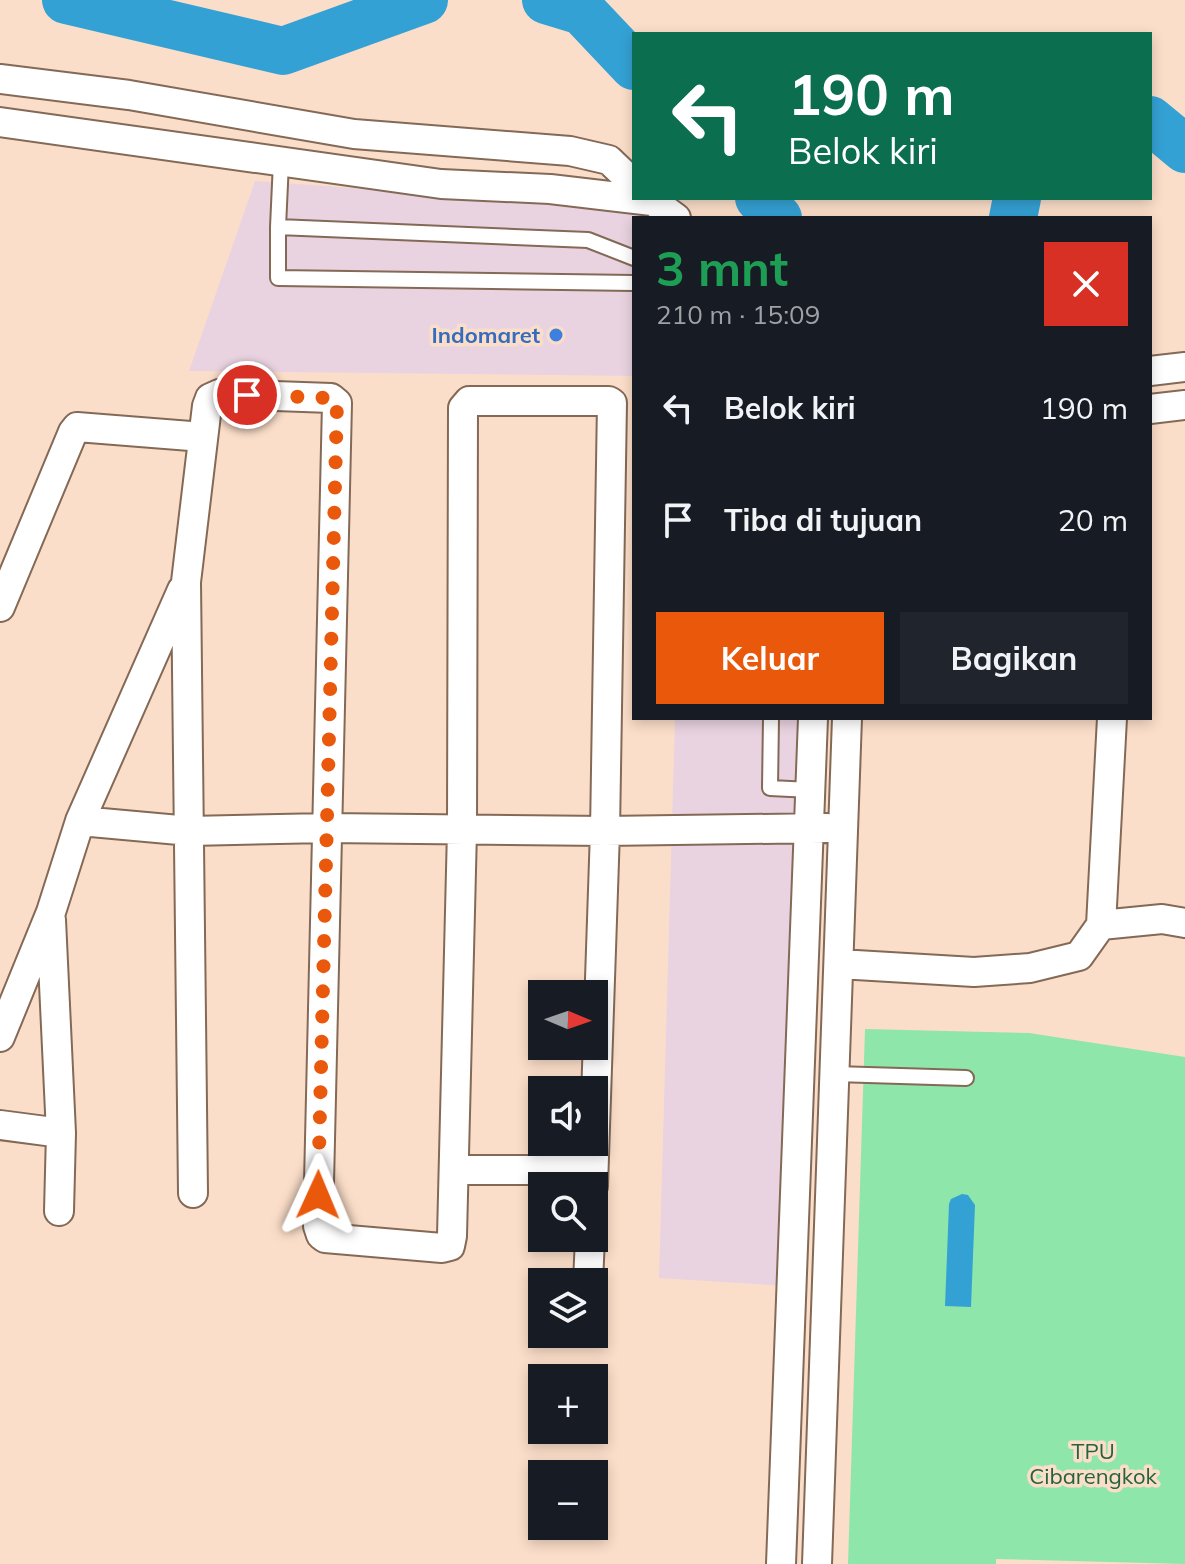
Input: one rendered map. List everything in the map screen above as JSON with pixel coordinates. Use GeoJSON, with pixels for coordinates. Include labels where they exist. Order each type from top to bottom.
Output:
{"type":"FeatureCollection","features":[{"type":"Feature","properties":{"kind":"street"},"geometry":{"type":"LineString","coordinates":[[0,79],[129,95],[354,134],[570,151],[609,160],[632,182]]}},
{"type":"Feature","properties":{"kind":"street"},"geometry":{"type":"LineString","coordinates":[[0,122],[441,184],[632,193]]}},
{"type":"Feature","properties":{"kind":"street"},"geometry":{"type":"LineString","coordinates":[[441,184],[442,141]]}},
{"type":"Feature","properties":{"kind":"street"},"geometry":{"type":"LineString","coordinates":[[653,200],[673,216]]}},
{"type":"Feature","properties":{"kind":"street"},"geometry":{"type":"LineString","coordinates":[[1152,371],[1185,367]]}},
{"type":"Feature","properties":{"kind":"street"},"geometry":{"type":"LineString","coordinates":[[193,1193],[186,582],[207,406],[215,395],[331,398],[337,403],[318,1210],[321,1235],[325,1238],[447,1248],[452,1236],[462,830],[465,403],[609,401],[613,406],[605,831],[593,1172]]}},
{"type":"Feature","properties":{"kind":"street"},"geometry":{"type":"LineString","coordinates":[[1152,409],[1185,405]]}},
{"type":"Feature","properties":{"kind":"street"},"geometry":{"type":"LineString","coordinates":[[0,607],[77,427],[203,437]]}},
{"type":"Feature","properties":{"kind":"street"},"geometry":{"type":"LineString","coordinates":[[0,1037],[51,912],[80,821],[186,582]]}},
{"type":"Feature","properties":{"kind":"street"},"geometry":{"type":"LineString","coordinates":[[781,1564],[813,720]]}},
{"type":"Feature","properties":{"kind":"street"},"geometry":{"type":"LineString","coordinates":[[817,1564],[847,720]]}},
{"type":"Feature","properties":{"kind":"street"},"geometry":{"type":"LineString","coordinates":[[839,964],[974,972],[1030,968],[1079,956],[1101,925],[1112,720]]}},
{"type":"Feature","properties":{"kind":"street"},"geometry":{"type":"LineString","coordinates":[[80,821],[190,831],[844,828]]}},
{"type":"Feature","properties":{"kind":"street"},"geometry":{"type":"LineString","coordinates":[[51,912],[61,1133],[59,1211]]}},
{"type":"Feature","properties":{"kind":"street"},"geometry":{"type":"LineString","coordinates":[[1101,925],[1162,919],[1185,923]]}},
{"type":"Feature","properties":{"kind":"street"},"geometry":{"type":"LineString","coordinates":[[0,1125],[61,1133]]}},
{"type":"Feature","properties":{"kind":"street"},"geometry":{"type":"LineString","coordinates":[[798,1133],[832,1134]]}},
{"type":"Feature","properties":{"kind":"street"},"geometry":{"type":"LineString","coordinates":[[454,1170],[528,1174]]}},
{"type":"Feature","properties":{"kind":"lane"},"geometry":{"type":"LineString","coordinates":[[281,162],[278,278],[632,283]]}},
{"type":"Feature","properties":{"kind":"lane"},"geometry":{"type":"LineString","coordinates":[[278,227],[588,240],[632,257]]}},
{"type":"Feature","properties":{"kind":"lane"},"geometry":{"type":"LineString","coordinates":[[771,720],[770,788],[811,790]]}},
{"type":"Feature","properties":{"kind":"lane"},"geometry":{"type":"LineString","coordinates":[[835,1074],[966,1078]]}},
{"type":"Feature","properties":{"kind":"shaded area"},"geometry":{"type":"Polygon","coordinates":[[[255,181],[578,204],[648,216],[632,216],[632,376],[189,371],[255,181]]]}},
{"type":"Feature","properties":{"kind":"shaded area"},"geometry":{"type":"Polygon","coordinates":[[[675,720],[814,720],[804,1287],[659,1278],[675,720]]]}},
{"type":"Feature","properties":{"kind":"green space","name":"TPU Cibarengkok"},"geometry":{"type":"Polygon","coordinates":[[[865,1029],[1029,1033],[1185,1057],[1185,1564],[996,1559],[996,1564],[848,1564],[865,1029]]]}},
{"type":"Feature","properties":{"kind":"water"},"geometry":{"type":"Polygon","coordinates":[[[968,1195],[975,1205],[971,1307],[945,1306],[949,1204],[951,1199],[968,1195]]]}},
{"type":"Feature","properties":{"kind":"waterway"},"geometry":{"type":"LineString","coordinates":[[66,0],[283,51],[424,0]]}},
{"type":"Feature","properties":{"kind":"waterway"},"geometry":{"type":"LineString","coordinates":[[546,0],[582,11],[632,64]]}},
{"type":"Feature","properties":{"kind":"waterway"},"geometry":{"type":"LineString","coordinates":[[1152,122],[1185,149]]}},
{"type":"Feature","properties":{"kind":"waterway"},"geometry":{"type":"LineString","coordinates":[[761,200],[776,216]]}},
{"type":"Feature","properties":{"kind":"waterway"},"geometry":{"type":"LineString","coordinates":[[1013,216],[1017,200]]}},
{"type":"Feature","properties":{"kind":"place","name":"Indomaret"},"geometry":{"type":"Point","coordinates":[556,335]}},
{"type":"Feature","properties":{"kind":"route"},"geometry":{"type":"LineString","coordinates":[[247,395],[331,398],[337,403],[318,1195]]}}]}
